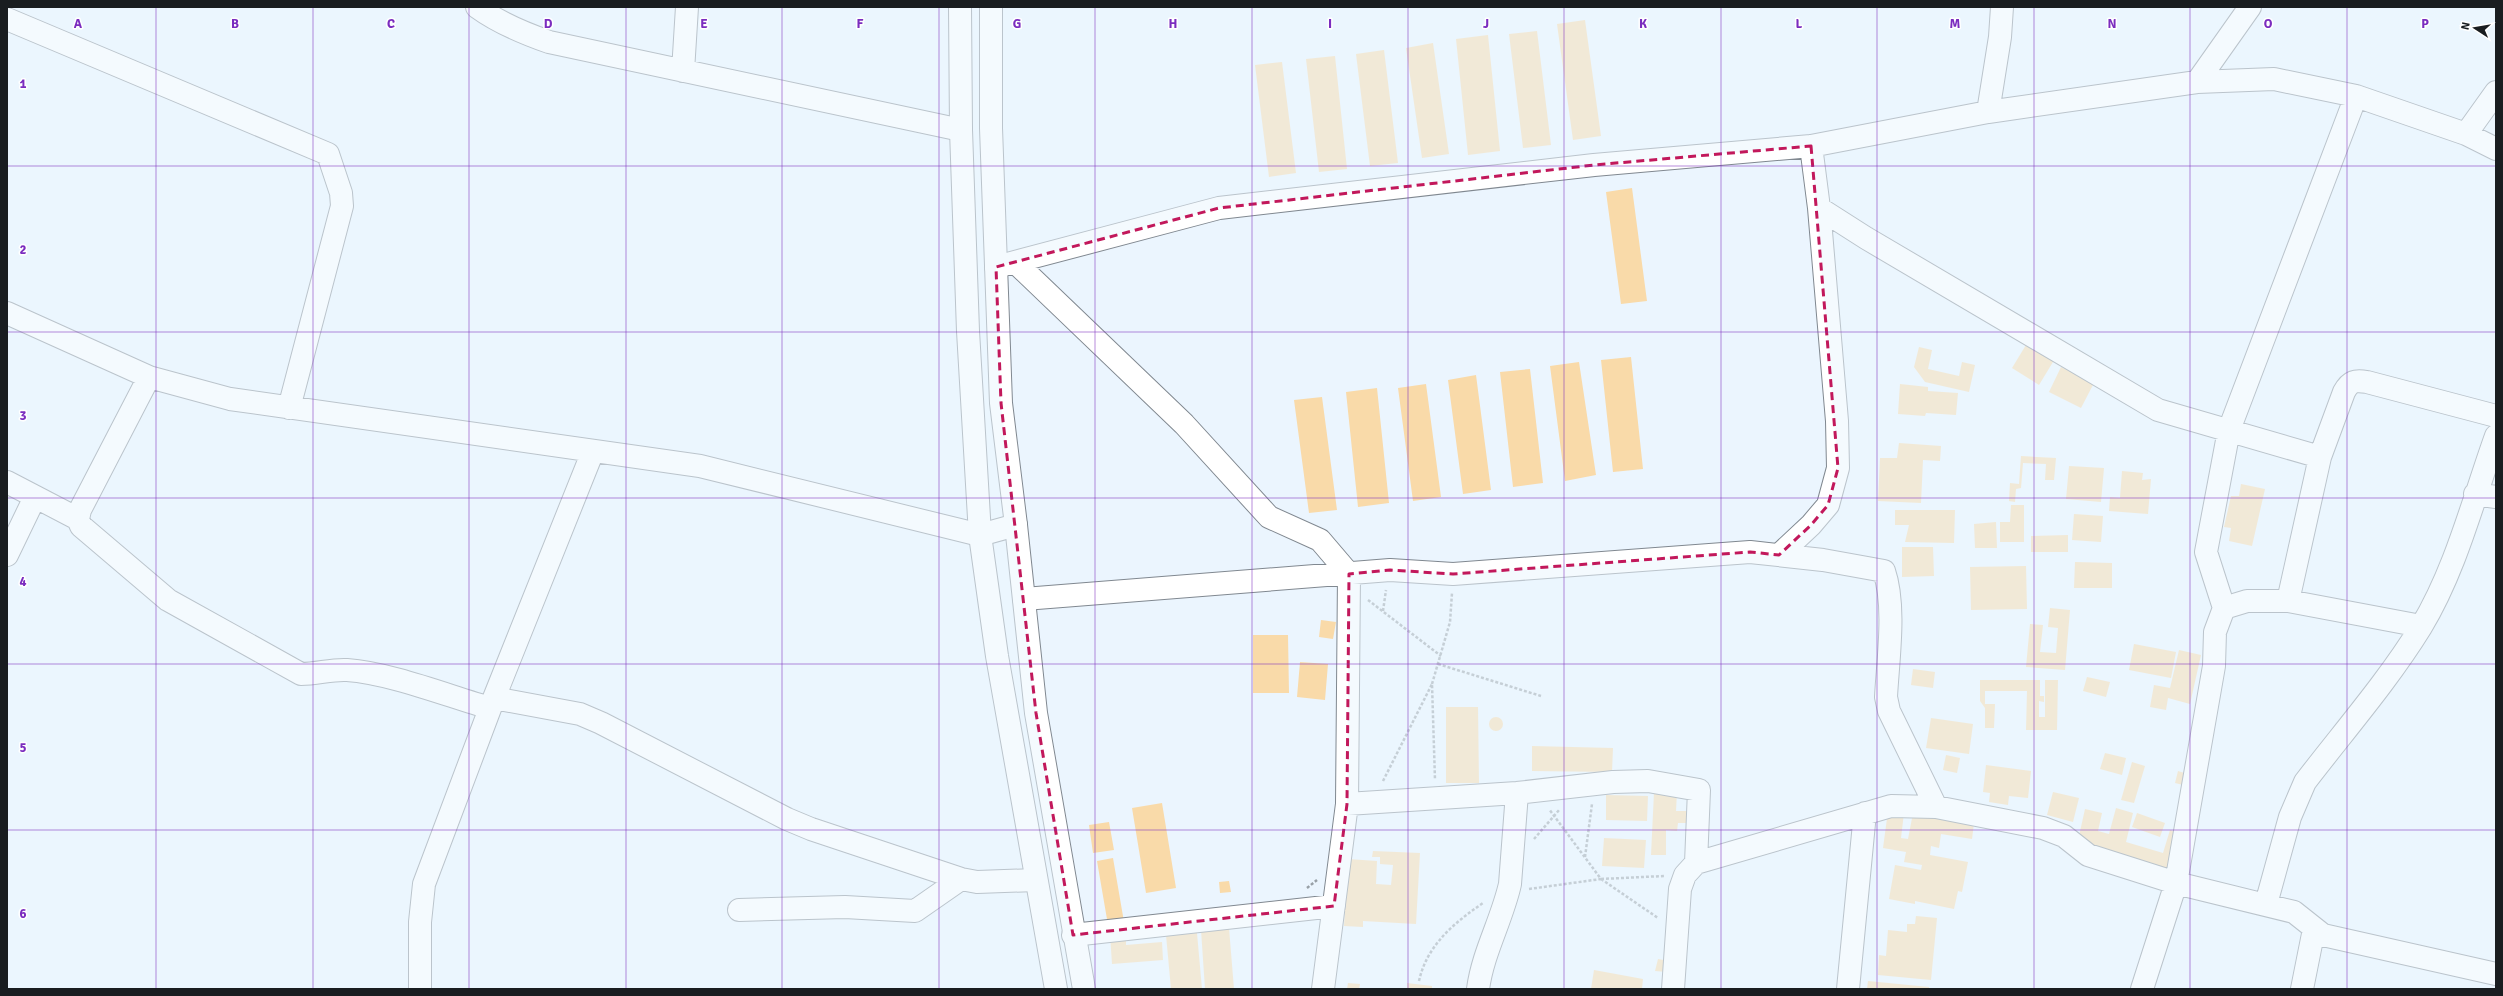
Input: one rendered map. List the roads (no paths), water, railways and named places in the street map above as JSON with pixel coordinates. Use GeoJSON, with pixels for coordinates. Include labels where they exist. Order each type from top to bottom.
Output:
{"type":"FeatureCollection","features":[{"type":"Feature","properties":{"kind":"street"},"geometry":{"type":"LineString","coordinates":[[477,7],[492,18],[522,32],[549,42],[961,130]]}},
{"type":"Feature","properties":{"kind":"street"},"geometry":{"type":"LineString","coordinates":[[683,71],[687,7]]}},
{"type":"Feature","properties":{"kind":"street"},"geometry":{"type":"LineString","coordinates":[[960,7],[961,130],[968,331],[980,535],[997,656],[1056,989]]}},
{"type":"Feature","properties":{"kind":"street"},"geometry":{"type":"LineString","coordinates":[[991,7],[992,128],[1006,265],[1001,403],[1016,525],[1036,713],[1073,935],[1084,989]]}},
{"type":"Feature","properties":{"kind":"street"},"geometry":{"type":"LineString","coordinates":[[1988,112],[2000,37],[2002,7]]}},
{"type":"Feature","properties":{"kind":"street"},"geometry":{"type":"LineString","coordinates":[[2197,82],[2250,7]]}},
{"type":"Feature","properties":{"kind":"street"},"geometry":{"type":"LineString","coordinates":[[7,19],[328,154],[342,193],[342,206],[289,408]]}},
{"type":"Feature","properties":{"kind":"street"},"geometry":{"type":"LineString","coordinates":[[1006,265],[1218,208],[1594,166],[1811,146],[1988,112],[2197,82],[2274,79],[2356,96],[2466,134],[2496,149]]}},
{"type":"Feature","properties":{"kind":"street"},"geometry":{"type":"LineString","coordinates":[[2466,134],[2496,92]]}},
{"type":"Feature","properties":{"kind":"street"},"geometry":{"type":"LineString","coordinates":[[2142,989],[2176,883],[2214,666],[2215,632],[2224,608],[2206,552],[2229,430],[2356,96]]}},
{"type":"Feature","properties":{"kind":"street"},"geometry":{"type":"LineString","coordinates":[[1779,555],[1811,525],[1828,505],[1838,468],[1837,421],[1819,208],[1811,146]]}},
{"type":"Feature","properties":{"kind":"street"},"geometry":{"type":"LineString","coordinates":[[1819,208],[2141,402],[2158,410],[2320,457]]}},
{"type":"Feature","properties":{"kind":"street"},"geometry":{"type":"LineString","coordinates":[[1006,265],[1184,424],[1269,517],[1320,540],[1349,579],[1347,804],[1323,989]]}},
{"type":"Feature","properties":{"kind":"street"},"geometry":{"type":"LineString","coordinates":[[7,313],[149,377],[230,399],[700,466],[980,535],[1016,525]]}},
{"type":"Feature","properties":{"kind":"street"},"geometry":{"type":"LineString","coordinates":[[149,377],[80,510],[78,519],[81,526],[87,532],[168,600],[301,674],[318,674],[346,670],[371,673],[492,703],[580,714],[601,722],[787,819],[961,879],[977,882],[1036,880]]}},
{"type":"Feature","properties":{"kind":"street"},"geometry":{"type":"LineString","coordinates":[[2288,601],[2320,457],[2344,392],[2349,383],[2356,380],[2496,416]]}},
{"type":"Feature","properties":{"kind":"street"},"geometry":{"type":"LineString","coordinates":[[2266,904],[2290,817],[2305,782],[2386,677],[2421,626],[2486,496],[2496,436]]}},
{"type":"Feature","properties":{"kind":"street"},"geometry":{"type":"LineString","coordinates":[[420,989],[420,922],[424,884],[492,703],[593,451]]}},
{"type":"Feature","properties":{"kind":"street"},"geometry":{"type":"LineString","coordinates":[[7,482],[78,519]]}},
{"type":"Feature","properties":{"kind":"street"},"geometry":{"type":"LineString","coordinates":[[7,554],[35,497]]}},
{"type":"Feature","properties":{"kind":"street"},"geometry":{"type":"LineString","coordinates":[[1024,600],[1349,579],[1390,570],[1454,574],[1750,552],[1824,560],[1884,571],[1889,586],[1890,604],[1886,697],[1889,711],[1895,727],[1936,807]]}},
{"type":"Feature","properties":{"kind":"street"},"geometry":{"type":"LineString","coordinates":[[2224,608],[2247,601],[2288,601],[2421,626]]}},
{"type":"Feature","properties":{"kind":"street"},"geometry":{"type":"LineString","coordinates":[[1347,804],[1526,792],[1613,782],[1648,781],[1699,790],[1690,869],[1680,890],[1673,989]]}},
{"type":"Feature","properties":{"kind":"street"},"geometry":{"type":"LineString","coordinates":[[1478,989],[1482,962],[1508,892],[1526,792]]}},
{"type":"Feature","properties":{"kind":"street"},"geometry":{"type":"LineString","coordinates":[[1690,869],[1891,806],[1936,807],[2043,828],[2064,836],[2088,855],[2176,883],[2294,912],[2314,930],[2323,935],[2496,974]]}},
{"type":"Feature","properties":{"kind":"street"},"geometry":{"type":"LineString","coordinates":[[1848,989],[1865,813]]}},
{"type":"Feature","properties":{"kind":"street"},"geometry":{"type":"LineString","coordinates":[[739,910],[845,907],[915,910],[961,879]]}},
{"type":"Feature","properties":{"kind":"street"},"geometry":{"type":"LineString","coordinates":[[1073,935],[1334,906]]}},
{"type":"Feature","properties":{"kind":"street"},"geometry":{"type":"LineString","coordinates":[[2302,989],[2314,930]]}}]}
